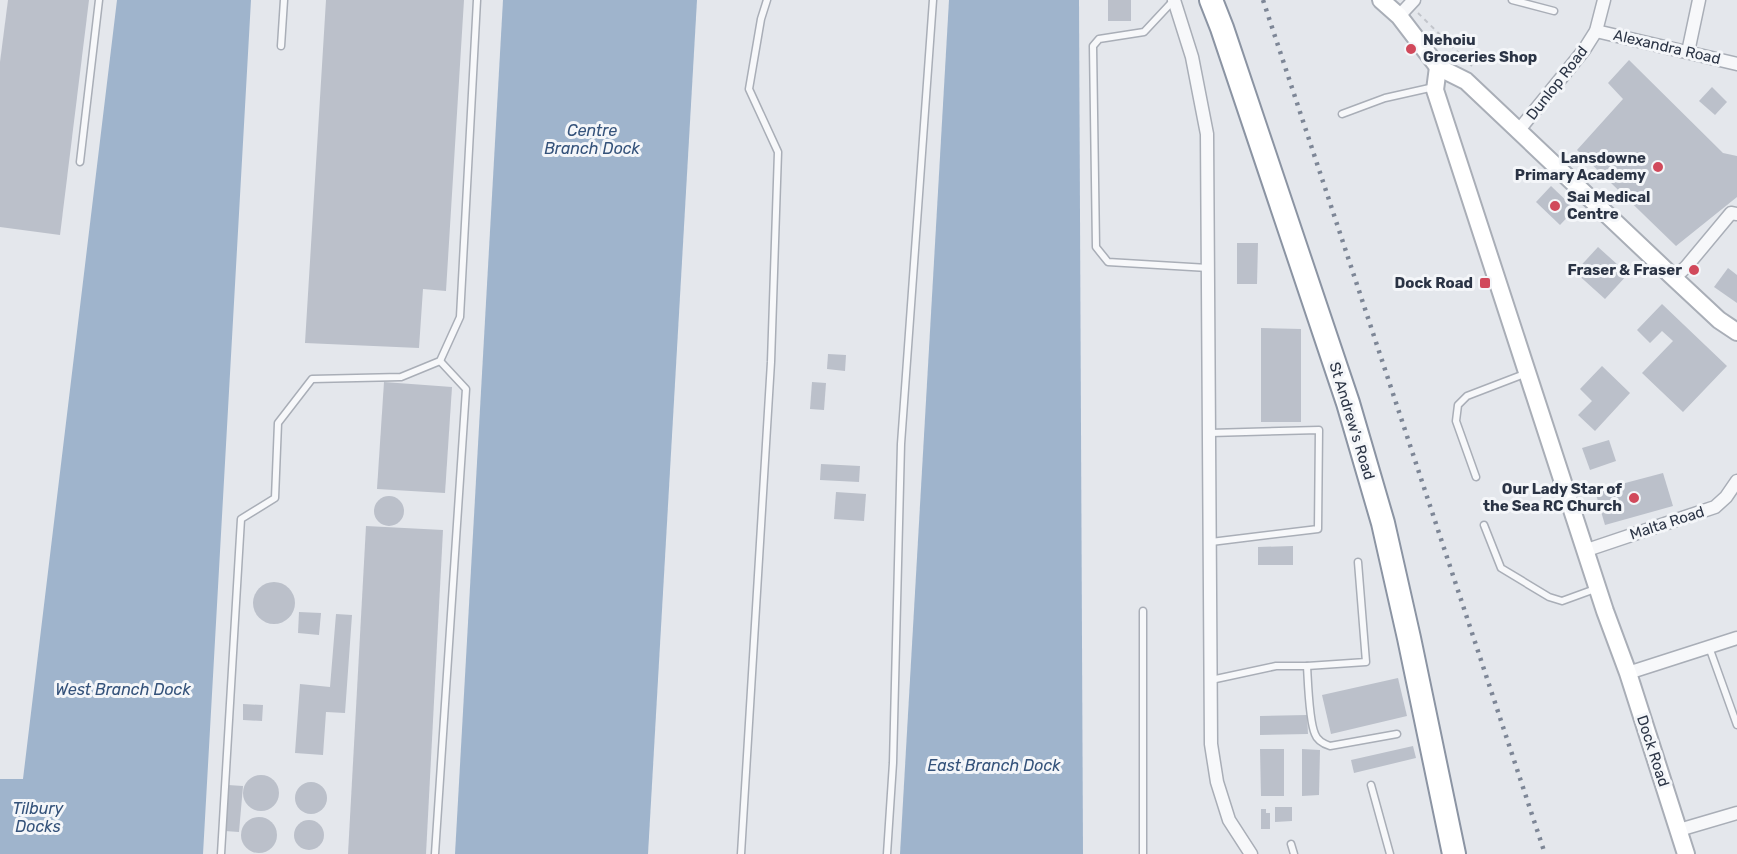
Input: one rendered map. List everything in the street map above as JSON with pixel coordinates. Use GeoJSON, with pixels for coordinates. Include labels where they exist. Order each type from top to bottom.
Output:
{"type":"FeatureCollection","features":[{"type":"Feature","properties":{"kind":"highway","name":"St Andrew's Road"},"geometry":{"type":"LineString","coordinates":[[1211,0],[1348,403],[1383,523],[1454,854]]}},
{"type":"Feature","properties":{"kind":"street"},"geometry":{"type":"LineString","coordinates":[[1174,0],[1192,57],[1207,134],[1211,744],[1217,782],[1229,820],[1251,854]]}},
{"type":"Feature","properties":{"kind":"street"},"geometry":{"type":"LineString","coordinates":[[1381,0],[1399,16],[1438,67],[1466,81],[1719,320],[1737,332]]}},
{"type":"Feature","properties":{"kind":"street","name":"Dunlop Road"},"geometry":{"type":"LineString","coordinates":[[1519,130],[1584,50],[1596,31],[1604,0]]}},
{"type":"Feature","properties":{"kind":"street"},"geometry":{"type":"LineString","coordinates":[[1688,52],[1699,0]]}},
{"type":"Feature","properties":{"kind":"street"},"geometry":{"type":"LineString","coordinates":[[1399,16],[1415,5]]}},
{"type":"Feature","properties":{"kind":"street","name":"Alexandra Road"},"geometry":{"type":"LineString","coordinates":[[1596,31],[1737,64]]}},
{"type":"Feature","properties":{"kind":"street","name":"Dock Road"},"geometry":{"type":"LineString","coordinates":[[1438,67],[1435,87],[1686,854]]}},
{"type":"Feature","properties":{"kind":"street"},"geometry":{"type":"LineString","coordinates":[[1674,278],[1731,213],[1737,214]]}},
{"type":"Feature","properties":{"kind":"street","name":"Malta Road"},"geometry":{"type":"LineString","coordinates":[[1587,550],[1715,507],[1726,497],[1737,481]]}},
{"type":"Feature","properties":{"kind":"street"},"geometry":{"type":"LineString","coordinates":[[1628,673],[1737,638]]}},
{"type":"Feature","properties":{"kind":"street"},"geometry":{"type":"LineString","coordinates":[[1679,830],[1737,813]]}},
{"type":"Feature","properties":{"kind":"lane"},"geometry":{"type":"LineString","coordinates":[[80,162],[99,0]]}},
{"type":"Feature","properties":{"kind":"lane"},"geometry":{"type":"LineString","coordinates":[[281,46],[284,0]]}},
{"type":"Feature","properties":{"kind":"lane"},"geometry":{"type":"LineString","coordinates":[[221,854],[241,519],[276,498],[278,423],[312,379],[401,377],[440,361],[460,317],[477,0]]}},
{"type":"Feature","properties":{"kind":"lane"},"geometry":{"type":"LineString","coordinates":[[741,854],[771,362],[778,153],[750,89],[761,19],[767,0]]}},
{"type":"Feature","properties":{"kind":"lane"},"geometry":{"type":"LineString","coordinates":[[887,854],[894,764],[901,444],[933,0]]}},
{"type":"Feature","properties":{"kind":"lane"},"geometry":{"type":"LineString","coordinates":[[1174,0],[1144,32],[1099,39],[1093,46],[1096,247],[1108,262],[1208,268]]}},
{"type":"Feature","properties":{"kind":"lane"},"geometry":{"type":"LineString","coordinates":[[1512,0],[1554,11]]}},
{"type":"Feature","properties":{"kind":"lane"},"geometry":{"type":"LineString","coordinates":[[1342,114],[1385,98],[1435,87]]}},
{"type":"Feature","properties":{"kind":"lane"},"geometry":{"type":"LineString","coordinates":[[435,854],[466,389],[440,361]]}},
{"type":"Feature","properties":{"kind":"lane"},"geometry":{"type":"LineString","coordinates":[[1476,477],[1456,421],[1458,405],[1467,396],[1528,373]]}},
{"type":"Feature","properties":{"kind":"lane"},"geometry":{"type":"LineString","coordinates":[[1210,433],[1319,430],[1318,529],[1211,542]]}},
{"type":"Feature","properties":{"kind":"lane"},"geometry":{"type":"LineString","coordinates":[[1484,525],[1501,568],[1549,597],[1562,602],[1598,588]]}},
{"type":"Feature","properties":{"kind":"lane"},"geometry":{"type":"LineString","coordinates":[[1210,681],[1276,666],[1366,662],[1358,562]]}},
{"type":"Feature","properties":{"kind":"lane"},"geometry":{"type":"LineString","coordinates":[[1143,611],[1143,854]]}},
{"type":"Feature","properties":{"kind":"lane"},"geometry":{"type":"LineString","coordinates":[[1709,647],[1737,725]]}},
{"type":"Feature","properties":{"kind":"lane"},"geometry":{"type":"LineString","coordinates":[[1307,666],[1315,735],[1324,744],[1330,746],[1396,734]]}},
{"type":"Feature","properties":{"kind":"lane"},"geometry":{"type":"LineString","coordinates":[[1371,785],[1390,854]]}},
{"type":"Feature","properties":{"kind":"lane"},"geometry":{"type":"LineString","coordinates":[[1291,844],[1293,854]]}},
{"type":"Feature","properties":{"kind":"path"},"geometry":{"type":"LineString","coordinates":[[1415,5],[1474,68]]}},
{"type":"Feature","properties":{"kind":"water","name":"West Branch Dock"},"geometry":{"type":"Polygon","coordinates":[[[117,0],[251,0],[203,854],[0,854],[0,779],[23,779],[117,0]]]}},
{"type":"Feature","properties":{"kind":"water","name":"Centre Branch Dock"},"geometry":{"type":"Polygon","coordinates":[[[503,0],[697,0],[648,854],[455,854],[503,0]]]}},
{"type":"Feature","properties":{"kind":"water","name":"East Branch Dock"},"geometry":{"type":"Polygon","coordinates":[[[949,0],[1079,0],[1083,854],[900,854],[949,0]]]}},
{"type":"Feature","properties":{"kind":"building"},"geometry":{"type":"Polygon","coordinates":[[[8,0],[89,0],[60,235],[0,227],[0,62],[8,0]]]}},
{"type":"Feature","properties":{"kind":"building"},"geometry":{"type":"Polygon","coordinates":[[[326,0],[464,0],[446,291],[423,289],[419,348],[305,343],[326,0]]]}},
{"type":"Feature","properties":{"kind":"building"},"geometry":{"type":"Polygon","coordinates":[[[1108,0],[1131,0],[1131,21],[1108,21],[1108,0]]]}},
{"type":"Feature","properties":{"kind":"building","name":"Lansdowne Primary Academy"},"geometry":{"type":"Polygon","coordinates":[[[1629,60],[1723,153],[1737,156],[1737,197],[1676,246],[1577,150],[1623,99],[1608,83],[1629,60]]]}},
{"type":"Feature","properties":{"kind":"building"},"geometry":{"type":"Polygon","coordinates":[[[1712,87],[1727,102],[1715,115],[1699,101],[1712,87]]]}},
{"type":"Feature","properties":{"kind":"building","name":"Sai Medical Centre"},"geometry":{"type":"Polygon","coordinates":[[[1551,186],[1575,209],[1560,225],[1536,202],[1551,186]]]}},
{"type":"Feature","properties":{"kind":"building"},"geometry":{"type":"Polygon","coordinates":[[[1237,243],[1258,243],[1257,284],[1237,284],[1237,243]]]}},
{"type":"Feature","properties":{"kind":"building"},"geometry":{"type":"Polygon","coordinates":[[[1598,247],[1628,274],[1605,299],[1575,272],[1598,247]]]}},
{"type":"Feature","properties":{"kind":"building"},"geometry":{"type":"Polygon","coordinates":[[[1728,268],[1737,275],[1737,303],[1714,287],[1728,268]]]}},
{"type":"Feature","properties":{"kind":"building"},"geometry":{"type":"Polygon","coordinates":[[[1662,304],[1727,366],[1683,412],[1642,373],[1673,341],[1662,331],[1650,343],[1637,330],[1662,304]]]}},
{"type":"Feature","properties":{"kind":"building"},"geometry":{"type":"Polygon","coordinates":[[[1261,328],[1301,329],[1301,422],[1261,422],[1261,328]]]}},
{"type":"Feature","properties":{"kind":"building"},"geometry":{"type":"Polygon","coordinates":[[[828,354],[846,355],[845,371],[827,369],[828,354]]]}},
{"type":"Feature","properties":{"kind":"building"},"geometry":{"type":"Polygon","coordinates":[[[1602,366],[1630,393],[1595,431],[1578,415],[1592,401],[1580,389],[1602,366]]]}},
{"type":"Feature","properties":{"kind":"building"},"geometry":{"type":"Polygon","coordinates":[[[384,382],[452,387],[445,493],[377,489],[384,382]]]}},
{"type":"Feature","properties":{"kind":"building"},"geometry":{"type":"Polygon","coordinates":[[[812,382],[826,383],[824,410],[810,409],[812,382]]]}},
{"type":"Feature","properties":{"kind":"building"},"geometry":{"type":"Polygon","coordinates":[[[1609,440],[1616,461],[1590,470],[1582,448],[1609,440]]]}},
{"type":"Feature","properties":{"kind":"building"},"geometry":{"type":"Polygon","coordinates":[[[821,464],[860,466],[859,482],[820,480],[821,464]]]}},
{"type":"Feature","properties":{"kind":"building","name":"Our Lady Star of the Sea RC Church"},"geometry":{"type":"Polygon","coordinates":[[[1663,473],[1673,506],[1605,525],[1595,491],[1663,473]]]}},
{"type":"Feature","properties":{"kind":"building"},"geometry":{"type":"Polygon","coordinates":[[[836,492],[866,494],[864,521],[834,519],[836,492]]]}},
{"type":"Feature","properties":{"kind":"building"},"geometry":{"type":"Polygon","coordinates":[[[389,496],[395,497],[403,505],[403,517],[395,525],[389,526],[383,525],[375,517],[374,511],[375,505],[383,497],[389,496]]]}},
{"type":"Feature","properties":{"kind":"building"},"geometry":{"type":"Polygon","coordinates":[[[366,526],[443,530],[426,854],[348,854],[366,526]]]}},
{"type":"Feature","properties":{"kind":"building"},"geometry":{"type":"Polygon","coordinates":[[[1293,546],[1293,565],[1258,565],[1258,547],[1293,546]]]}},
{"type":"Feature","properties":{"kind":"building"},"geometry":{"type":"Polygon","coordinates":[[[274,582],[289,588],[295,603],[289,618],[274,624],[259,618],[253,603],[259,588],[274,582]]]}},
{"type":"Feature","properties":{"kind":"building"},"geometry":{"type":"Polygon","coordinates":[[[299,612],[321,613],[319,635],[298,633],[299,612]]]}},
{"type":"Feature","properties":{"kind":"building"},"geometry":{"type":"Polygon","coordinates":[[[336,614],[352,615],[345,713],[326,712],[323,755],[295,753],[300,684],[330,687],[336,614]]]}},
{"type":"Feature","properties":{"kind":"building"},"geometry":{"type":"Polygon","coordinates":[[[1398,678],[1407,716],[1331,734],[1322,695],[1398,678]]]}},
{"type":"Feature","properties":{"kind":"building"},"geometry":{"type":"Polygon","coordinates":[[[243,704],[263,705],[262,721],[243,720],[243,704]]]}},
{"type":"Feature","properties":{"kind":"building"},"geometry":{"type":"Polygon","coordinates":[[[1307,715],[1308,734],[1260,735],[1260,716],[1307,715]]]}},
{"type":"Feature","properties":{"kind":"building"},"geometry":{"type":"Polygon","coordinates":[[[1413,746],[1416,758],[1354,773],[1351,760],[1413,746]]]}},
{"type":"Feature","properties":{"kind":"building"},"geometry":{"type":"Polygon","coordinates":[[[1260,749],[1284,749],[1284,796],[1261,796],[1260,749]]]}},
{"type":"Feature","properties":{"kind":"building"},"geometry":{"type":"Polygon","coordinates":[[[1302,749],[1320,750],[1319,795],[1302,796],[1302,749]]]}},
{"type":"Feature","properties":{"kind":"building"},"geometry":{"type":"Polygon","coordinates":[[[261,775],[274,780],[279,793],[274,806],[261,811],[248,806],[243,793],[248,780],[261,775]]]}},
{"type":"Feature","properties":{"kind":"building"},"geometry":{"type":"Polygon","coordinates":[[[311,782],[322,787],[327,798],[322,809],[311,814],[300,809],[295,798],[300,787],[311,782]]]}},
{"type":"Feature","properties":{"kind":"building"},"geometry":{"type":"Polygon","coordinates":[[[228,785],[243,786],[239,832],[225,831],[228,785]]]}},
{"type":"Feature","properties":{"kind":"building"},"geometry":{"type":"Polygon","coordinates":[[[1275,807],[1292,807],[1292,821],[1275,822],[1275,807]]]}},
{"type":"Feature","properties":{"kind":"building"},"geometry":{"type":"Polygon","coordinates":[[[1261,809],[1266,809],[1266,813],[1270,813],[1270,829],[1261,829],[1261,809]]]}},
{"type":"Feature","properties":{"kind":"building"},"geometry":{"type":"Polygon","coordinates":[[[259,817],[272,822],[277,835],[272,848],[259,853],[246,848],[241,835],[246,822],[259,817]]]}},
{"type":"Feature","properties":{"kind":"building"},"geometry":{"type":"Polygon","coordinates":[[[309,820],[320,824],[324,835],[320,846],[309,850],[298,846],[294,835],[298,824],[309,820]]]}},
{"type":"Feature","properties":{"kind":"railway"},"geometry":{"type":"LineString","coordinates":[[1263,0],[1545,854]]}},
{"type":"Feature","properties":{"kind":"place","name":"Nehoiu Groceries Shop"},"geometry":{"type":"Point","coordinates":[1411,49]}},
{"type":"Feature","properties":{"kind":"place","name":"Lansdowne Primary Academy"},"geometry":{"type":"Point","coordinates":[1658,167]}},
{"type":"Feature","properties":{"kind":"place","name":"Sai Medical Centre"},"geometry":{"type":"Point","coordinates":[1555,206]}},
{"type":"Feature","properties":{"kind":"place","name":"Fraser & Fraser"},"geometry":{"type":"Point","coordinates":[1694,270]}},
{"type":"Feature","properties":{"kind":"place","name":"Dock Road"},"geometry":{"type":"Point","coordinates":[1485,283]}},
{"type":"Feature","properties":{"kind":"place","name":"Our Lady Star of the Sea RC Church"},"geometry":{"type":"Point","coordinates":[1634,498]}},
{"type":"Feature","properties":{"kind":"water label","name":"Tilbury Docks"},"geometry":{"type":"Point","coordinates":[38,817]}}]}
